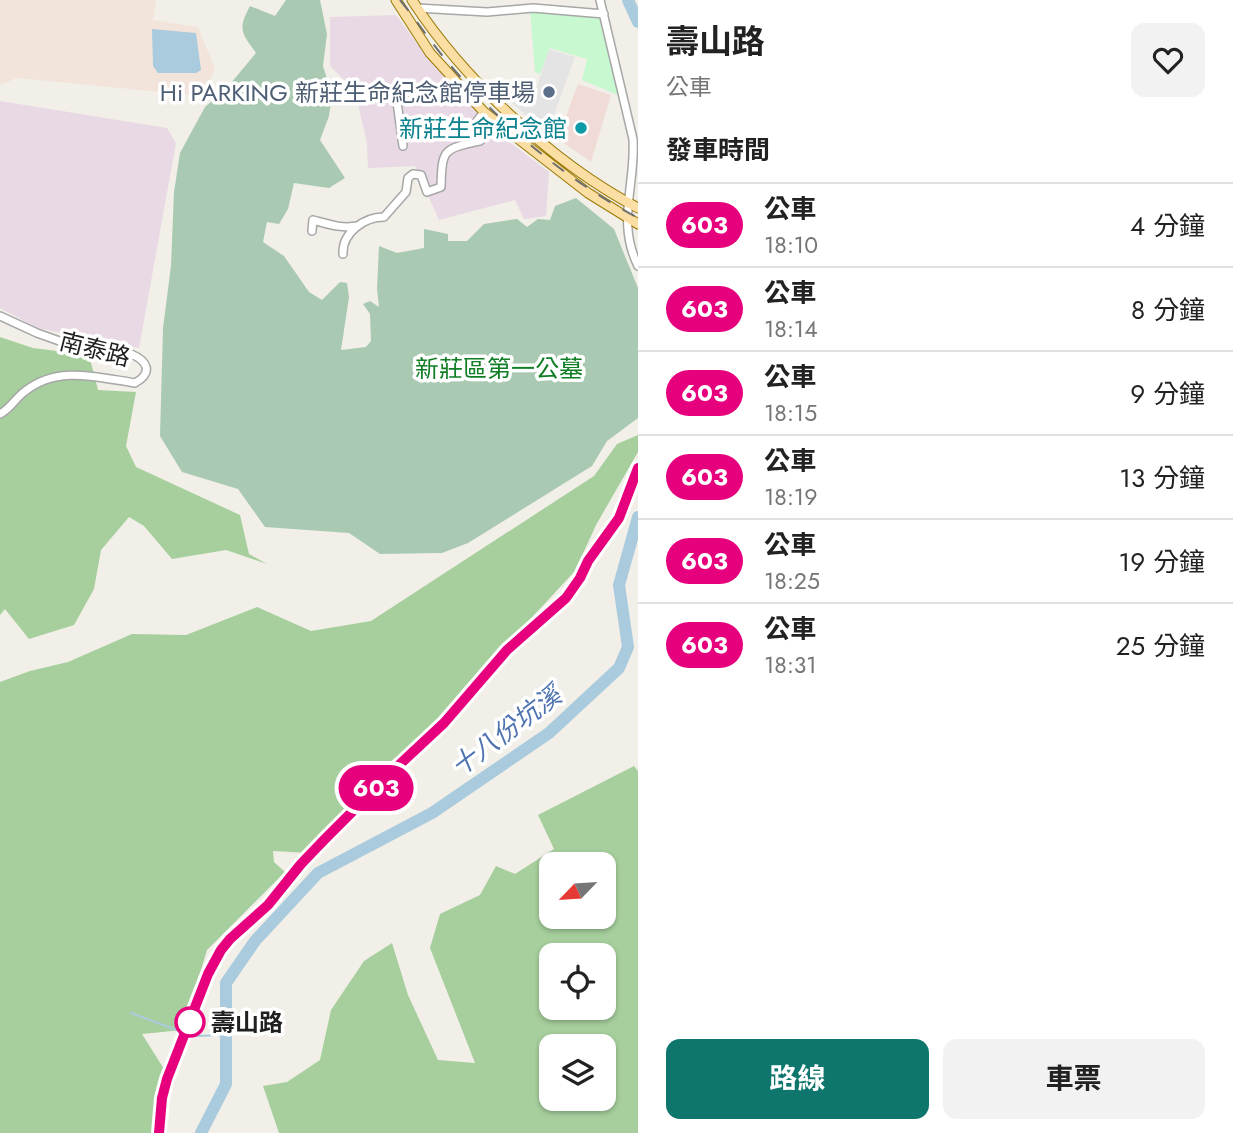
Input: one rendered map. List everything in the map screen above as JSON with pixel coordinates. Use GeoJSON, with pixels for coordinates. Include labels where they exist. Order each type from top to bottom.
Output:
{"type":"FeatureCollection","features":[{"type":"Feature","properties":{"kind":"main road"},"geometry":{"type":"LineString","coordinates":[[396,0],[430,53],[484,112],[588,193],[638,224]]}},
{"type":"Feature","properties":{"kind":"main road"},"geometry":{"type":"LineString","coordinates":[[414,2],[452,52],[490,95],[541,141],[597,184],[638,208]]}},
{"type":"Feature","properties":{"kind":"street"},"geometry":{"type":"LineString","coordinates":[[600,0],[633,139],[634,154],[626,219],[633,255],[638,266]]}},
{"type":"Feature","properties":{"kind":"street"},"geometry":{"type":"LineString","coordinates":[[414,2],[487,12],[533,8],[604,14]]}},
{"type":"Feature","properties":{"kind":"street"},"geometry":{"type":"LineString","coordinates":[[403,146],[397,102],[434,97],[445,93],[457,83]]}},
{"type":"Feature","properties":{"kind":"street"},"geometry":{"type":"LineString","coordinates":[[343,254],[343,245],[348,235],[372,217],[384,217],[406,192],[408,178],[413,174],[421,175],[427,192],[441,187],[441,165],[446,152],[453,147],[480,141],[482,138],[477,121],[484,112]]}},
{"type":"Feature","properties":{"kind":"street"},"geometry":{"type":"LineString","coordinates":[[312,231],[313,220],[348,228],[361,225]]}},
{"type":"Feature","properties":{"kind":"street","name":"南泰路"},"geometry":{"type":"LineString","coordinates":[[0,316],[65,343],[131,354],[146,364],[147,372],[144,378],[135,383],[73,373],[58,375],[22,392],[11,406],[0,414]]}},
{"type":"Feature","properties":{"kind":"street"},"geometry":{"type":"LineString","coordinates":[[159,1133],[164,1087],[221,950],[268,905],[324,840],[444,723],[517,639],[566,598],[619,518],[638,468]]}},
{"type":"Feature","properties":{"kind":"shaded area"},"geometry":{"type":"Polygon","coordinates":[[[0,0],[156,0],[153,20],[198,27],[215,69],[202,96],[17,78],[0,85],[0,0]]]}},
{"type":"Feature","properties":{"kind":"shaded area"},"geometry":{"type":"Polygon","coordinates":[[[396,15],[430,61],[496,132],[549,172],[546,216],[524,219],[515,200],[439,220],[415,166],[368,168],[367,143],[355,91],[330,66],[330,17],[396,15]]]}},
{"type":"Feature","properties":{"kind":"shaded area","name":"Hi PARKING 新莊生命紀念館停車場"},"geometry":{"type":"Polygon","coordinates":[[[549,49],[575,57],[547,134],[509,100],[511,94],[507,91],[510,84],[535,93],[549,49]]]}},
{"type":"Feature","properties":{"kind":"shaded area","name":"新莊生命紀念館"},"geometry":{"type":"Polygon","coordinates":[[[578,84],[611,95],[591,162],[558,139],[578,84]]]}},
{"type":"Feature","properties":{"kind":"shaded area"},"geometry":{"type":"Polygon","coordinates":[[[0,101],[167,128],[176,143],[139,348],[37,328],[0,308],[0,101]]]}},
{"type":"Feature","properties":{"kind":"green space","name":"新莊區第一公墓"},"geometry":{"type":"Polygon","coordinates":[[[286,0],[320,0],[327,34],[323,66],[332,95],[329,116],[320,140],[345,178],[329,188],[294,183],[288,209],[279,224],[267,222],[263,242],[284,256],[309,292],[322,300],[340,282],[347,283],[349,297],[341,350],[366,347],[371,341],[370,314],[363,304],[370,301],[379,307],[379,246],[397,253],[424,248],[424,229],[448,234],[448,241],[467,241],[484,224],[517,219],[527,227],[538,219],[550,220],[555,206],[576,198],[614,229],[638,288],[638,418],[607,441],[592,466],[468,543],[442,553],[380,554],[349,533],[265,527],[238,489],[182,472],[160,436],[163,328],[171,266],[174,192],[180,153],[205,107],[226,89],[256,53],[247,41],[242,26],[250,6],[275,16],[286,0]]]}},
{"type":"Feature","properties":{"kind":"green space"},"geometry":{"type":"Polygon","coordinates":[[[530,9],[600,16],[618,95],[582,80],[587,59],[550,48],[540,74],[535,72],[530,9]]]}},
{"type":"Feature","properties":{"kind":"green space"},"geometry":{"type":"Polygon","coordinates":[[[0,337],[33,348],[89,355],[98,390],[136,392],[126,446],[136,467],[240,515],[249,554],[267,564],[226,550],[172,559],[144,526],[129,517],[101,550],[94,589],[74,625],[29,639],[5,609],[0,615],[0,337]]]}},
{"type":"Feature","properties":{"kind":"green space"},"geometry":{"type":"Polygon","coordinates":[[[638,435],[638,452],[596,525],[575,571],[387,773],[308,853],[273,851],[274,862],[285,872],[207,950],[183,1030],[142,1034],[164,1069],[156,1133],[0,1133],[0,682],[68,662],[132,634],[186,635],[257,607],[311,631],[371,621],[594,476],[617,444],[638,435]]]}},
{"type":"Feature","properties":{"kind":"green space"},"geometry":{"type":"Polygon","coordinates":[[[634,766],[638,771],[638,1133],[279,1133],[263,1086],[287,1082],[320,1060],[331,1010],[364,961],[392,943],[408,995],[438,1060],[475,1063],[430,948],[440,914],[480,895],[496,866],[515,874],[539,859],[539,929],[616,929],[616,852],[549,852],[554,849],[538,815],[634,766]]]}},
{"type":"Feature","properties":{"kind":"water"},"geometry":{"type":"Polygon","coordinates":[[[152,29],[196,33],[201,70],[196,73],[158,73],[153,66],[152,29]]]}},
{"type":"Feature","properties":{"kind":"waterway","name":"十八份坑溪"},"geometry":{"type":"LineString","coordinates":[[628,0],[638,22]]}},
{"type":"Feature","properties":{"kind":"waterway","name":"十八份坑溪"},"geometry":{"type":"LineString","coordinates":[[201,1133],[226,1084],[226,983],[255,941],[318,873],[432,813],[549,733],[619,668],[628,647],[619,585],[638,517]]}},
{"type":"Feature","properties":{"kind":"waterway"},"geometry":{"type":"LineString","coordinates":[[131,1013],[182,1032]]}},
{"type":"Feature","properties":{"kind":"waterway"},"geometry":{"type":"LineString","coordinates":[[187,1034],[226,1035]]}},
{"type":"Feature","properties":{"kind":"railway"},"geometry":{"type":"LineString","coordinates":[[400,0],[450,65],[513,130],[586,187],[638,218]]}},
{"type":"Feature","properties":{"kind":"bus line","name":"603"},"geometry":{"type":"LineString","coordinates":[[159,1133],[162,1098],[167,1079],[208,974],[221,950],[268,905],[324,840],[444,723],[517,639],[574,589],[597,546],[619,518],[638,468]]}},
{"type":"Feature","properties":{"kind":"place","name":"Hi PARKING 新莊生命紀念館停車場"},"geometry":{"type":"Point","coordinates":[549,92]}},
{"type":"Feature","properties":{"kind":"place","name":"新莊生命紀念館"},"geometry":{"type":"Point","coordinates":[581,128]}},
{"type":"Feature","properties":{"kind":"place","name":"壽山路"},"geometry":{"type":"Point","coordinates":[190,1022]}}]}
